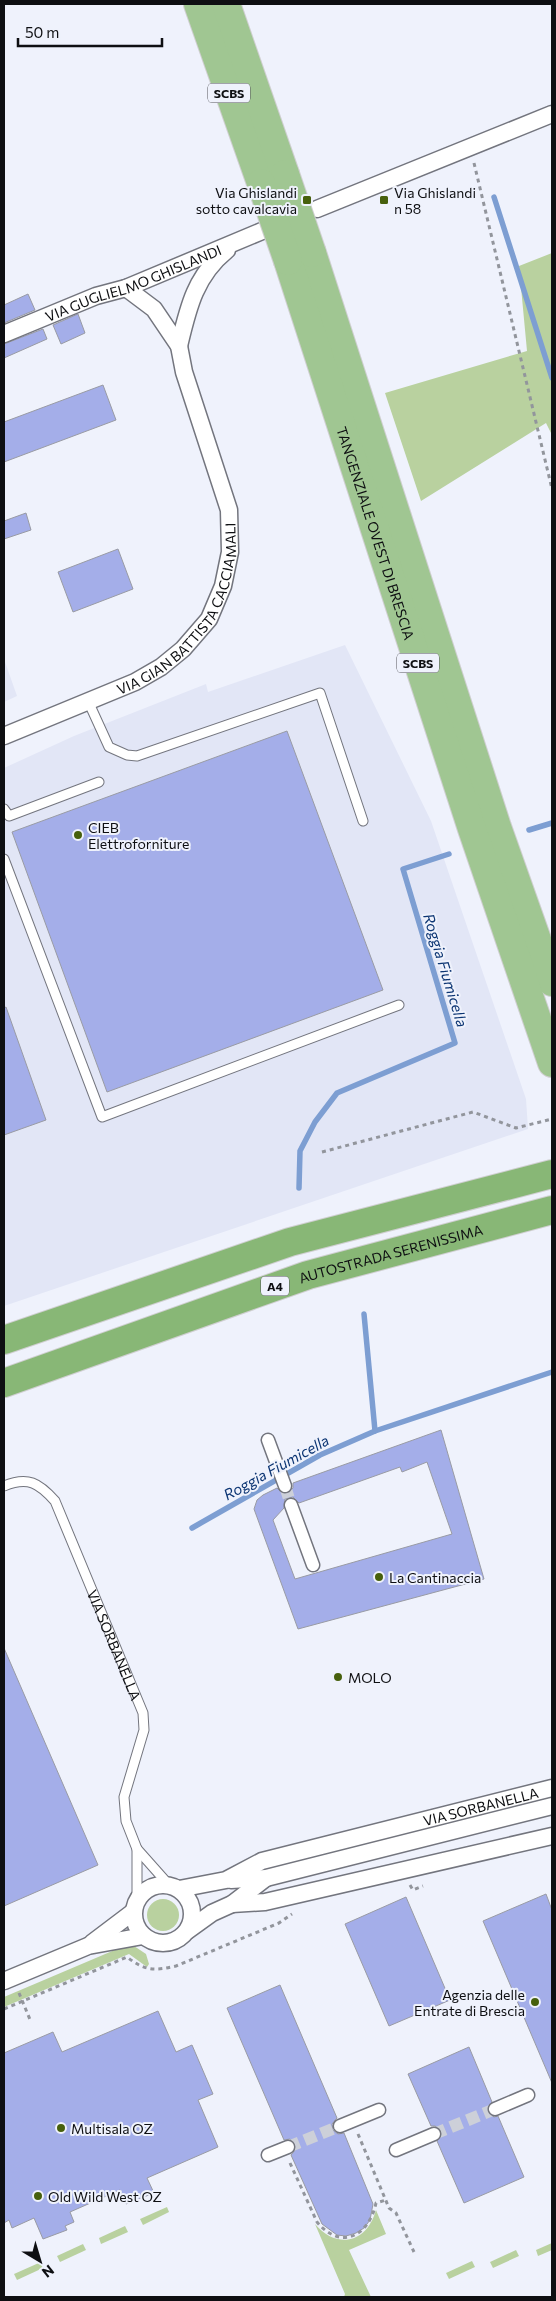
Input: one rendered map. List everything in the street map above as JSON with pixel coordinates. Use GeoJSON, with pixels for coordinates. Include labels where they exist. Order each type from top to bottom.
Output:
{"type":"FeatureCollection","features":[{"type":"Feature","properties":{"kind":"highway","name":"TANGENZIALE OVEST DI BRESCIA"},"geometry":{"type":"LineString","coordinates":[[198,4],[273,179]]}},
{"type":"Feature","properties":{"kind":"highway","name":"TANGENZIALE OVEST DI BRESCIA"},"geometry":{"type":"LineString","coordinates":[[226,4],[273,179],[552,982]]}},
{"type":"Feature","properties":{"kind":"highway","name":"TANGENZIALE OVEST DI BRESCIA"},"geometry":{"type":"LineString","coordinates":[[300,257],[472,829],[552,1062]]}},
{"type":"Feature","properties":{"kind":"highway"},"geometry":{"type":"LineString","coordinates":[[4,1340],[290,1242],[552,1174]]}},
{"type":"Feature","properties":{"kind":"highway","name":"AUTOSTRADA SERENISSIMA"},"geometry":{"type":"LineString","coordinates":[[4,1382],[308,1275],[552,1210]]}},
{"type":"Feature","properties":{"kind":"street"},"geometry":{"type":"LineString","coordinates":[[316,209],[552,114]]}},
{"type":"Feature","properties":{"kind":"street","name":"VIA GUGLIELMO GHISLANDI"},"geometry":{"type":"LineString","coordinates":[[4,334],[96,296],[126,288],[262,231]]}},
{"type":"Feature","properties":{"kind":"street","name":"VIA GIAN BATTISTA CACCIAMALI"},"geometry":{"type":"LineString","coordinates":[[179,346],[187,313],[196,288],[212,262],[241,240]]}},
{"type":"Feature","properties":{"kind":"street","name":"VIA GIAN BATTISTA CACCIAMALI"},"geometry":{"type":"LineString","coordinates":[[4,736],[144,677],[161,667],[184,649],[209,620],[223,586],[230,552],[229,510],[184,372],[179,346],[154,309],[126,288]]}},
{"type":"Feature","properties":{"kind":"street"},"geometry":{"type":"LineString","coordinates":[[268,1440],[285,1486]]}},
{"type":"Feature","properties":{"kind":"street"},"geometry":{"type":"LineString","coordinates":[[291,1505],[313,1565]]}},
{"type":"Feature","properties":{"kind":"street","name":"VIA SORBANELLA"},"geometry":{"type":"LineString","coordinates":[[174,1887],[226,1880],[262,1861],[552,1788]]}},
{"type":"Feature","properties":{"kind":"street"},"geometry":{"type":"LineString","coordinates":[[226,1880],[266,1878],[552,1806]]}},
{"type":"Feature","properties":{"kind":"street"},"geometry":{"type":"LineString","coordinates":[[232,1904],[265,1902],[552,1836]]}},
{"type":"Feature","properties":{"kind":"street"},"geometry":{"type":"LineString","coordinates":[[135,1906],[136,1925],[143,1936],[155,1942],[168,1943],[179,1938],[212,1913],[232,1904],[266,1878]]}},
{"type":"Feature","properties":{"kind":"street"},"geometry":{"type":"LineString","coordinates":[[88,1946],[135,1906],[145,1890],[156,1885],[174,1887],[187,1897],[192,1908],[192,1920],[187,1931]]}},
{"type":"Feature","properties":{"kind":"street"},"geometry":{"type":"LineString","coordinates":[[4,1981],[88,1946],[143,1936]]}},
{"type":"Feature","properties":{"kind":"street"},"geometry":{"type":"LineString","coordinates":[[495,2109],[528,2095]]}},
{"type":"Feature","properties":{"kind":"street"},"geometry":{"type":"LineString","coordinates":[[340,2126],[379,2110]]}},
{"type":"Feature","properties":{"kind":"street"},"geometry":{"type":"LineString","coordinates":[[396,2150],[434,2134]]}},
{"type":"Feature","properties":{"kind":"street"},"geometry":{"type":"LineString","coordinates":[[268,2155],[286,2148]]}},
{"type":"Feature","properties":{"kind":"lane"},"geometry":{"type":"LineString","coordinates":[[88,701],[109,747],[127,755],[137,756],[320,693],[363,821]]}},
{"type":"Feature","properties":{"kind":"lane"},"geometry":{"type":"LineString","coordinates":[[4,809],[10,816],[98,782]]}},
{"type":"Feature","properties":{"kind":"lane"},"geometry":{"type":"LineString","coordinates":[[4,859],[102,1118],[399,1006]]}},
{"type":"Feature","properties":{"kind":"lane","name":"VIA SORBANELLA"},"geometry":{"type":"LineString","coordinates":[[4,1486],[17,1480],[40,1485],[55,1501],[143,1713],[144,1730],[124,1797],[126,1821],[137,1849],[174,1887]]}},
{"type":"Feature","properties":{"kind":"lane","name":"VIA SORBANELLA"},"geometry":{"type":"LineString","coordinates":[[135,1906],[137,1849]]}},
{"type":"Feature","properties":{"kind":"path"},"geometry":{"type":"LineString","coordinates":[[470,148],[552,488]]}},
{"type":"Feature","properties":{"kind":"path"},"geometry":{"type":"LineString","coordinates":[[322,1152],[472,1112],[516,1128],[552,1118]]}},
{"type":"Feature","properties":{"kind":"path"},"geometry":{"type":"LineString","coordinates":[[4,2009],[127,1958],[140,1968],[159,1970],[176,1966],[284,1920]]}},
{"type":"Feature","properties":{"kind":"path"},"geometry":{"type":"LineString","coordinates":[[352,2120],[389,2208],[396,2212],[414,2252]]}},
{"type":"Feature","properties":{"kind":"path"},"geometry":{"type":"LineString","coordinates":[[286,2148],[317,2222],[329,2234],[346,2238],[357,2235],[366,2229],[371,2221],[376,2203],[386,2200]]}},
{"type":"Feature","properties":{"kind":"shaded area"},"geometry":{"type":"Polygon","coordinates":[[[345,645],[431,821],[526,1099],[528,1129],[4,1306],[4,768],[74,736],[206,684],[208,692],[345,645]]]}},
{"type":"Feature","properties":{"kind":"shaded area"},"geometry":{"type":"Polygon","coordinates":[[[4,659],[17,696],[4,702],[4,659]]]}},
{"type":"Feature","properties":{"kind":"green space"},"geometry":{"type":"Polygon","coordinates":[[[552,253],[552,435],[546,423],[421,501],[385,393],[527,351],[519,266],[552,253]]]}},
{"type":"Feature","properties":{"kind":"green space"},"geometry":{"type":"Polygon","coordinates":[[[163,1899],[174,1904],[179,1915],[174,1926],[163,1931],[152,1926],[147,1915],[152,1904],[163,1899]]]}},
{"type":"Feature","properties":{"kind":"green space"},"geometry":{"type":"Polygon","coordinates":[[[134,1946],[146,1954],[149,1964],[147,1967],[129,1954],[4,2007],[4,1997],[117,1949],[134,1946]]]}},
{"type":"Feature","properties":{"kind":"green space"},"geometry":{"type":"Polygon","coordinates":[[[167,2207],[169,2212],[143,2225],[140,2219],[167,2207]]]}},
{"type":"Feature","properties":{"kind":"green space"},"geometry":{"type":"Polygon","coordinates":[[[376,2210],[386,2234],[349,2250],[371,2297],[344,2297],[345,2294],[315,2224],[333,2237],[342,2240],[350,2239],[359,2236],[366,2230],[376,2210]]]}},
{"type":"Feature","properties":{"kind":"green space"},"geometry":{"type":"Polygon","coordinates":[[[125,2226],[128,2232],[101,2244],[99,2238],[125,2226]]]}},
{"type":"Feature","properties":{"kind":"green space"},"geometry":{"type":"Polygon","coordinates":[[[552,2243],[552,2250],[538,2256],[536,2250],[552,2243]]]}},
{"type":"Feature","properties":{"kind":"green space"},"geometry":{"type":"Polygon","coordinates":[[[83,2244],[86,2250],[60,2262],[57,2256],[83,2244]]]}},
{"type":"Feature","properties":{"kind":"green space"},"geometry":{"type":"Polygon","coordinates":[[[516,2250],[519,2256],[493,2268],[490,2262],[516,2250]]]}},
{"type":"Feature","properties":{"kind":"green space"},"geometry":{"type":"Polygon","coordinates":[[[472,2261],[475,2267],[449,2279],[446,2273],[472,2261]]]}},
{"type":"Feature","properties":{"kind":"green space"},"geometry":{"type":"Polygon","coordinates":[[[41,2262],[43,2268],[17,2280],[14,2274],[41,2262]]]}},
{"type":"Feature","properties":{"kind":"building"},"geometry":{"type":"Polygon","coordinates":[[[28,294],[35,310],[4,323],[4,305],[28,294]]]}},
{"type":"Feature","properties":{"kind":"building"},"geometry":{"type":"Polygon","coordinates":[[[78,314],[85,333],[61,344],[53,325],[78,314]]]}},
{"type":"Feature","properties":{"kind":"building"},"geometry":{"type":"Polygon","coordinates":[[[43,329],[47,339],[4,358],[4,344],[43,329]]]}},
{"type":"Feature","properties":{"kind":"building"},"geometry":{"type":"Polygon","coordinates":[[[103,385],[116,420],[4,462],[4,422],[103,385]]]}},
{"type":"Feature","properties":{"kind":"building"},"geometry":{"type":"Polygon","coordinates":[[[26,513],[31,530],[4,539],[4,521],[26,513]]]}},
{"type":"Feature","properties":{"kind":"building"},"geometry":{"type":"Polygon","coordinates":[[[118,549],[133,589],[73,612],[58,572],[118,549]]]}},
{"type":"Feature","properties":{"kind":"building"},"geometry":{"type":"Polygon","coordinates":[[[287,731],[383,990],[107,1092],[12,832],[287,731]]]}},
{"type":"Feature","properties":{"kind":"building"},"geometry":{"type":"Polygon","coordinates":[[[6,1007],[46,1120],[4,1135],[4,1008],[6,1007]]]}},
{"type":"Feature","properties":{"kind":"building"},"geometry":{"type":"Polygon","coordinates":[[[441,1430],[484,1579],[298,1629],[254,1509],[257,1500],[263,1495],[277,1488],[283,1494],[288,1493],[293,1488],[293,1483],[441,1430]],[[427,1462],[402,1472],[400,1467],[299,1503],[293,1497],[285,1499],[284,1508],[273,1520],[295,1579],[452,1534],[427,1462]]]}},
{"type":"Feature","properties":{"kind":"building"},"geometry":{"type":"Polygon","coordinates":[[[4,1648],[98,1865],[4,1906],[4,1648]]]}},
{"type":"Feature","properties":{"kind":"building","name":"Agenzia delle Entrate di Brescia"},"geometry":{"type":"Polygon","coordinates":[[[546,1894],[552,1910],[552,2083],[483,1921],[546,1894]]]}},
{"type":"Feature","properties":{"kind":"building"},"geometry":{"type":"Polygon","coordinates":[[[406,1897],[450,2000],[389,2026],[345,1924],[406,1897]]]}},
{"type":"Feature","properties":{"kind":"building"},"geometry":{"type":"Polygon","coordinates":[[[280,1985],[337,2118],[332,2124],[333,2130],[338,2134],[344,2133],[373,2204],[370,2220],[364,2228],[346,2236],[337,2235],[322,2224],[291,2155],[296,2149],[295,2144],[290,2139],[284,2140],[227,2008],[280,1985]]]}},
{"type":"Feature","properties":{"kind":"building"},"geometry":{"type":"Polygon","coordinates":[[[158,2011],[176,2052],[192,2045],[213,2094],[198,2100],[218,2147],[147,2178],[154,2193],[126,2204],[120,2190],[70,2212],[74,2222],[65,2226],[67,2230],[43,2239],[34,2218],[12,2228],[9,2220],[4,2223],[4,2053],[53,2032],[62,2052],[158,2011]]]}},
{"type":"Feature","properties":{"kind":"building"},"geometry":{"type":"Polygon","coordinates":[[[469,2047],[492,2102],[487,2108],[488,2113],[494,2117],[498,2116],[524,2177],[464,2203],[437,2141],[442,2135],[441,2130],[431,2126],[408,2074],[469,2047]]]}},
{"type":"Feature","properties":{"kind":"waterway"},"geometry":{"type":"LineString","coordinates":[[494,197],[552,378]]}},
{"type":"Feature","properties":{"kind":"waterway","name":"Roggia Fiumicella"},"geometry":{"type":"LineString","coordinates":[[529,830],[552,823]]}},
{"type":"Feature","properties":{"kind":"waterway","name":"Roggia Fiumicella"},"geometry":{"type":"LineString","coordinates":[[299,1188],[300,1151],[315,1122],[337,1093],[455,1043],[403,869],[449,854]]}},
{"type":"Feature","properties":{"kind":"waterway","name":"Roggia Fiumicella"},"geometry":{"type":"LineString","coordinates":[[192,1528],[320,1455],[375,1431],[364,1314]]}},
{"type":"Feature","properties":{"kind":"waterway","name":"Roggia Fiumicella"},"geometry":{"type":"LineString","coordinates":[[375,1431],[552,1372]]}},
{"type":"Feature","properties":{"kind":"tunnel"},"geometry":{"type":"LineString","coordinates":[[285,1486],[291,1505]]}},
{"type":"Feature","properties":{"kind":"tunnel"},"geometry":{"type":"LineString","coordinates":[[434,2134],[495,2109]]}},
{"type":"Feature","properties":{"kind":"tunnel"},"geometry":{"type":"LineString","coordinates":[[288,2147],[340,2126]]}},
{"type":"Feature","properties":{"kind":"place","name":"Via Ghislandi sotto cavalcavia"},"geometry":{"type":"Point","coordinates":[307,200]}},
{"type":"Feature","properties":{"kind":"place","name":"Via Ghislandi n 58"},"geometry":{"type":"Point","coordinates":[384,200]}},
{"type":"Feature","properties":{"kind":"place","name":"CIEB Elettroforniture"},"geometry":{"type":"Point","coordinates":[78,835]}},
{"type":"Feature","properties":{"kind":"place","name":"La Cantinaccia"},"geometry":{"type":"Point","coordinates":[379,1577]}},
{"type":"Feature","properties":{"kind":"place","name":"MOLO"},"geometry":{"type":"Point","coordinates":[338,1677]}},
{"type":"Feature","properties":{"kind":"place","name":"Agenzia delle Entrate di Brescia"},"geometry":{"type":"Point","coordinates":[535,2002]}},
{"type":"Feature","properties":{"kind":"place","name":"Multisala OZ"},"geometry":{"type":"Point","coordinates":[61,2128]}},
{"type":"Feature","properties":{"kind":"place","name":"Old Wild West OZ"},"geometry":{"type":"Point","coordinates":[38,2196]}}]}
